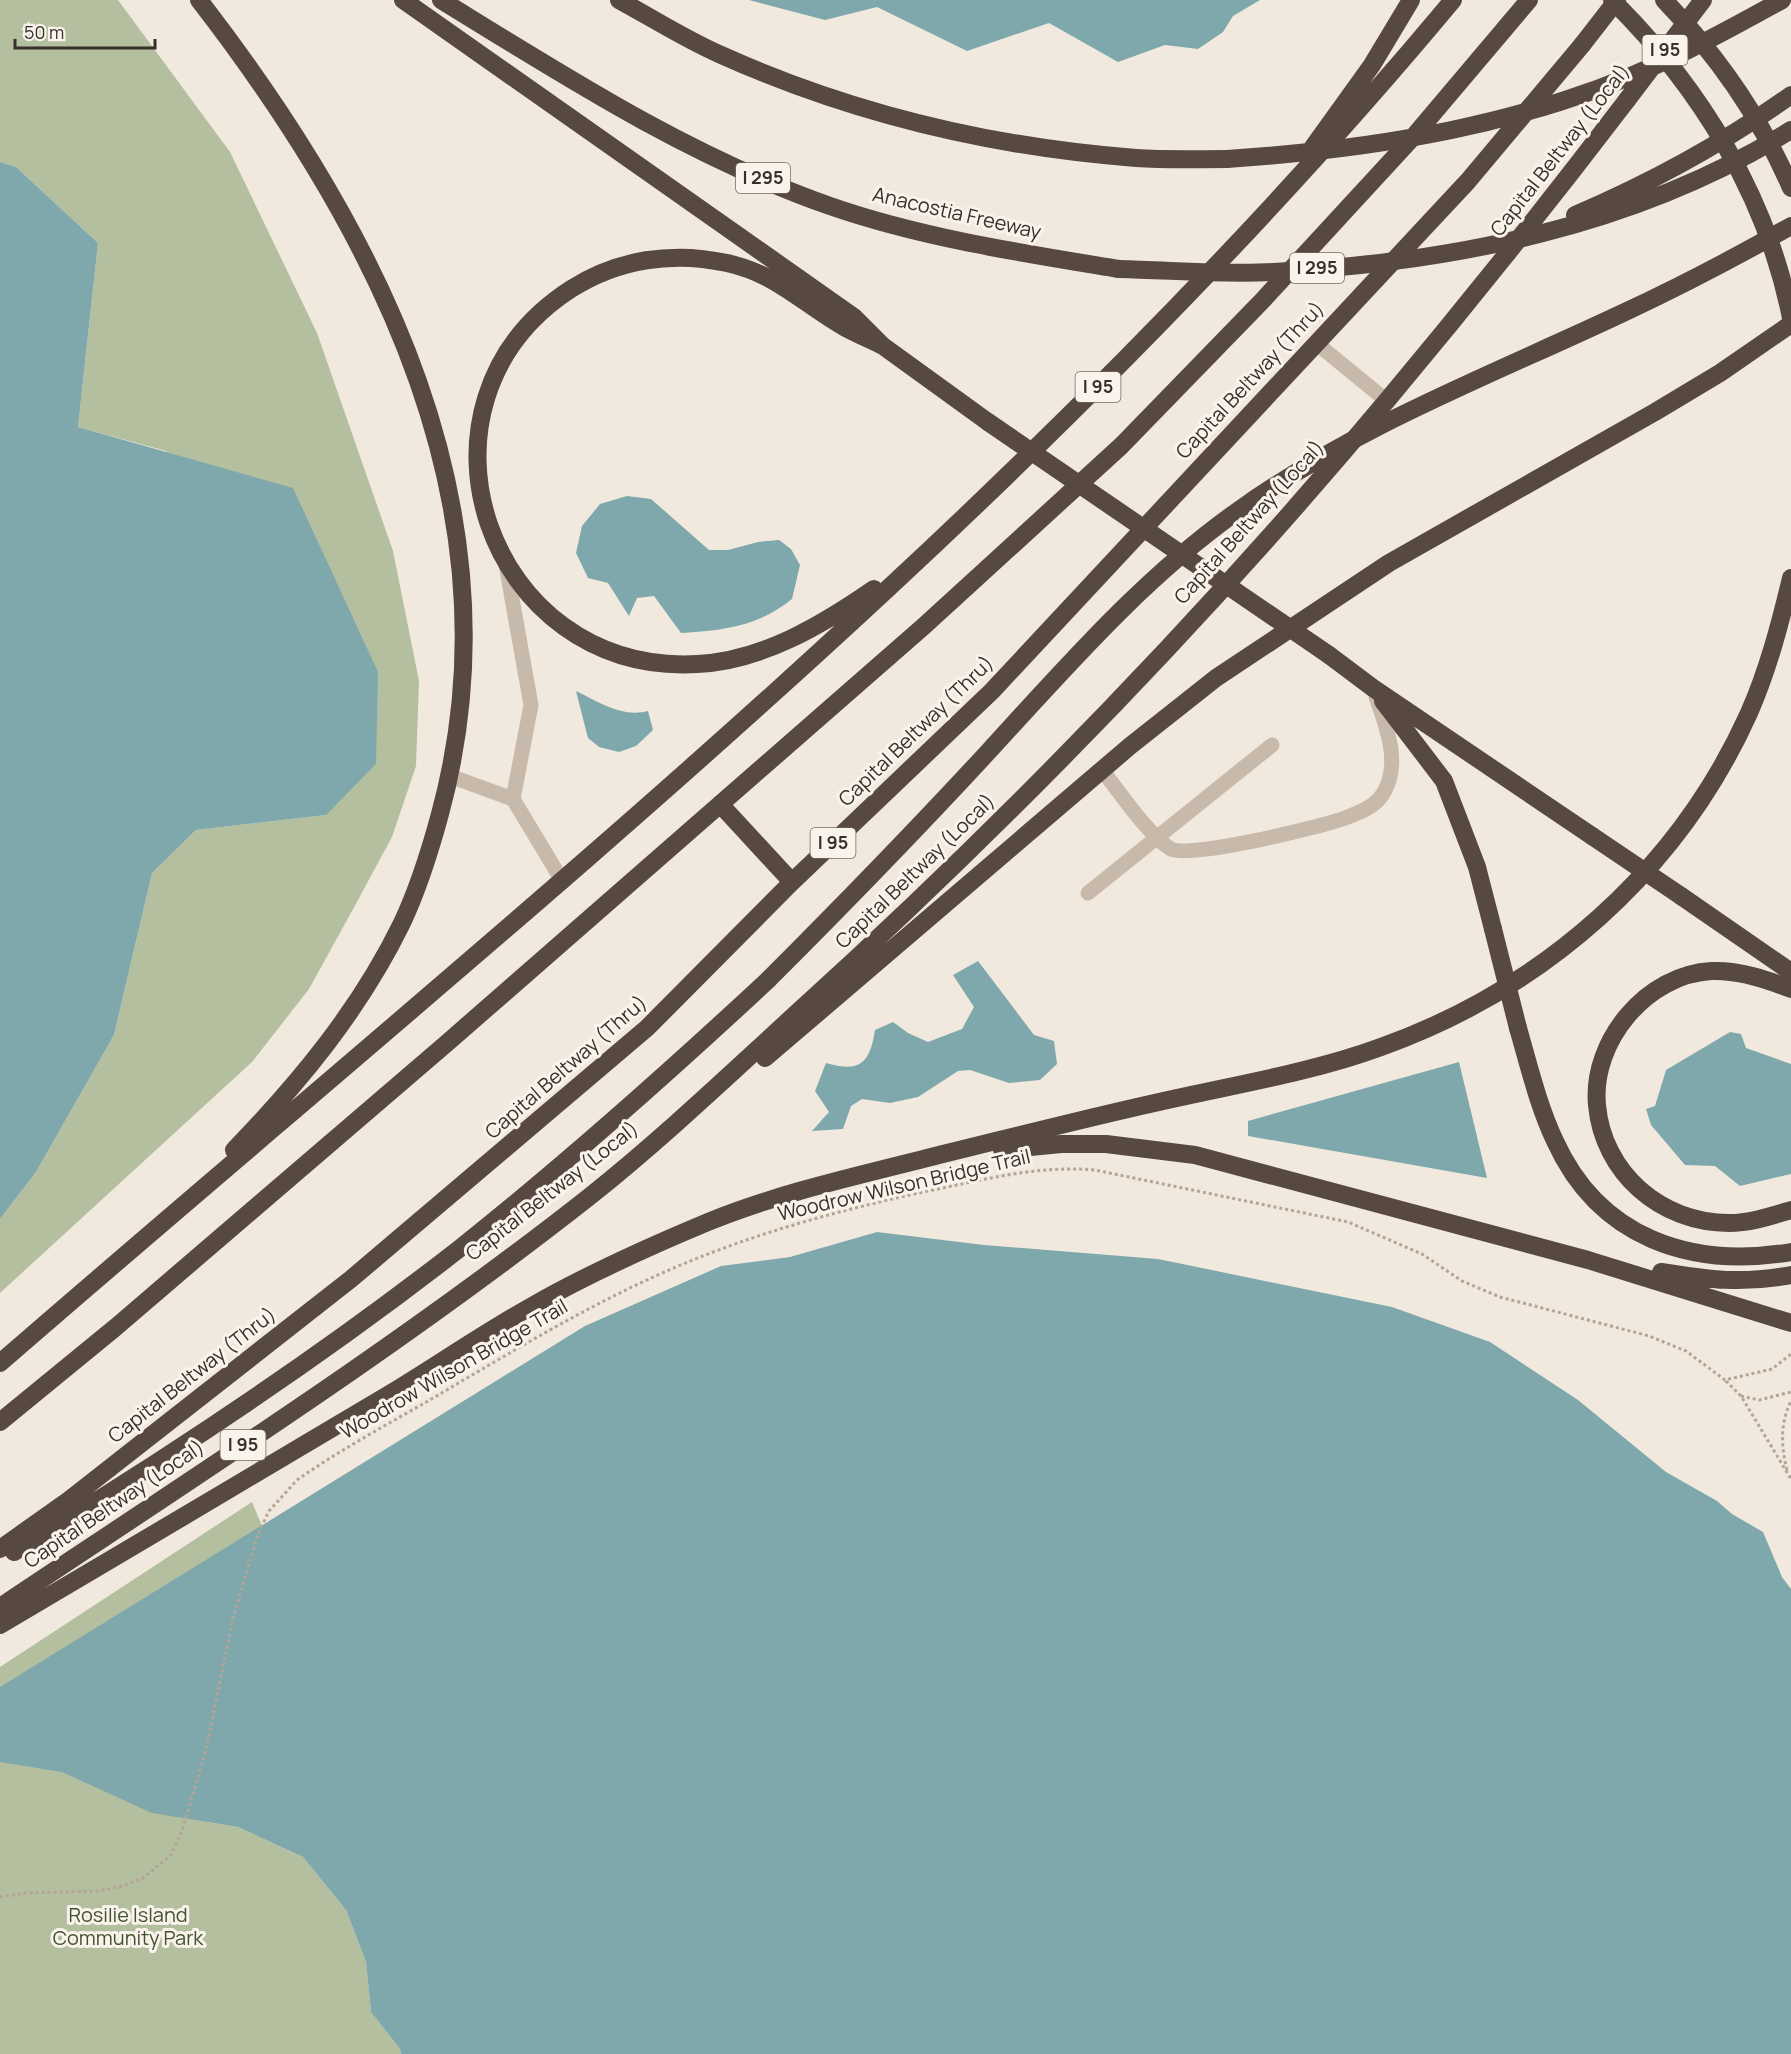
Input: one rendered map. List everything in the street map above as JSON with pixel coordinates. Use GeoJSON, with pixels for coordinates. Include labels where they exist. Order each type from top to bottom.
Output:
{"type":"FeatureCollection","features":[{"type":"Feature","properties":{"kind":"highway"},"geometry":{"type":"LineString","coordinates":[[171,1215],[296,1085],[332,1038],[370,980],[402,923],[430,850],[450,776],[462,702],[465,622],[460,546],[448,479],[422,392],[349,223],[301,141],[252,68],[199,0]]}},
{"type":"Feature","properties":{"kind":"highway"},"geometry":{"type":"LineString","coordinates":[[403,0],[854,317],[883,346],[988,422],[1329,655],[1373,688],[1791,972]]}},
{"type":"Feature","properties":{"kind":"highway","name":"Anacostia Freeway"},"geometry":{"type":"LineString","coordinates":[[441,0],[643,122],[727,164],[831,206],[949,237],[1119,269],[1272,272],[1413,259],[1513,241]]}},
{"type":"Feature","properties":{"kind":"highway"},"geometry":{"type":"LineString","coordinates":[[619,0],[717,53],[802,88],[888,116],[981,137],[1059,149],[1137,158],[1227,159],[1314,153],[1401,140],[1480,124],[1541,107],[1664,62],[1782,0]]}},
{"type":"Feature","properties":{"kind":"highway"},"geometry":{"type":"LineString","coordinates":[[1251,229],[1372,64],[1411,0]]}},
{"type":"Feature","properties":{"kind":"highway","name":"I 95"},"geometry":{"type":"LineString","coordinates":[[0,1363],[563,882],[941,540],[1158,327],[1251,229],[1369,100],[1453,0]]}},
{"type":"Feature","properties":{"kind":"highway"},"geometry":{"type":"LineString","coordinates":[[0,1422],[267,1198],[720,804],[924,626],[1122,446],[1263,301],[1414,136],[1529,0]]}},
{"type":"Feature","properties":{"kind":"highway"},"geometry":{"type":"LineString","coordinates":[[1614,0],[1676,69],[1741,174],[1771,240],[1791,318]]}},
{"type":"Feature","properties":{"kind":"highway","name":"Capital Beltway (Thru)"},"geometry":{"type":"LineString","coordinates":[[0,1549],[69,1500],[316,1307],[519,1139],[646,1028],[792,882],[992,692],[1468,181],[1582,45],[1614,0]]}},
{"type":"Feature","properties":{"kind":"highway"},"geometry":{"type":"LineString","coordinates":[[1664,0],[1705,44],[1742,93],[1776,152],[1791,188]]}},
{"type":"Feature","properties":{"kind":"highway","name":"Capital Beltway (Local)"},"geometry":{"type":"LineString","coordinates":[[0,1607],[363,1363],[591,1194],[860,955],[1018,803],[1248,559],[1387,401],[1526,230],[1703,0]]}},
{"type":"Feature","properties":{"kind":"highway"},"geometry":{"type":"LineString","coordinates":[[1513,241],[1586,210],[1665,171],[1765,113],[1791,95]]}},
{"type":"Feature","properties":{"kind":"highway"},"geometry":{"type":"LineString","coordinates":[[1513,241],[1587,221],[1673,191],[1791,130]]}},
{"type":"Feature","properties":{"kind":"highway"},"geometry":{"type":"LineString","coordinates":[[0,1561],[198,1435],[345,1334],[458,1249],[569,1159],[768,980],[904,843],[1101,630],[1166,567],[1237,511],[1297,471],[1374,427],[1692,280],[1791,226]]}},
{"type":"Feature","properties":{"kind":"highway"},"geometry":{"type":"LineString","coordinates":[[883,346],[844,327],[772,278],[727,263],[680,257],[657,258],[613,268],[580,283],[545,307],[520,334],[497,371],[482,414],[477,460],[482,505],[492,539],[506,565],[536,604],[562,625],[589,642],[650,663],[700,664],[742,657],[798,636],[866,595],[941,540]]}},
{"type":"Feature","properties":{"kind":"highway"},"geometry":{"type":"LineString","coordinates":[[591,1194],[750,1070],[1102,770],[1216,678],[1389,562],[1720,373],[1791,324]]}},
{"type":"Feature","properties":{"kind":"highway"},"geometry":{"type":"LineString","coordinates":[[0,1625],[395,1391],[531,1307],[590,1275],[711,1221],[773,1198],[833,1180],[1123,1110],[1300,1071],[1377,1049],[1439,1024],[1496,995],[1553,957],[1614,906],[1666,849],[1710,786],[1750,712],[1778,632],[1791,578]]}},
{"type":"Feature","properties":{"kind":"highway"},"geometry":{"type":"LineString","coordinates":[[1373,688],[1423,749],[1444,781],[1477,867],[1518,1028],[1542,1111],[1556,1143],[1578,1182],[1604,1212],[1640,1235],[1677,1248],[1720,1258],[1757,1258],[1791,1252]]}},
{"type":"Feature","properties":{"kind":"highway"},"geometry":{"type":"LineString","coordinates":[[720,804],[792,882]]}},
{"type":"Feature","properties":{"kind":"highway"},"geometry":{"type":"LineString","coordinates":[[1791,989],[1743,973],[1711,971],[1681,978],[1655,991],[1628,1012],[1613,1036],[1600,1067],[1596,1104],[1602,1133],[1613,1160],[1634,1186],[1658,1204],[1692,1219],[1730,1223],[1766,1218],[1791,1210]]}},
{"type":"Feature","properties":{"kind":"highway"},"geometry":{"type":"LineString","coordinates":[[920,1160],[1060,1144],[1106,1144],[1195,1155],[1588,1260],[1791,1323]]}},
{"type":"Feature","properties":{"kind":"highway"},"geometry":{"type":"LineString","coordinates":[[1588,1260],[1717,1281],[1759,1281],[1791,1275]]}},
{"type":"Feature","properties":{"kind":"lane"},"geometry":{"type":"LineString","coordinates":[[1316,343],[1387,401]]}},
{"type":"Feature","properties":{"kind":"lane"},"geometry":{"type":"LineString","coordinates":[[506,565],[531,705],[513,799]]}},
{"type":"Feature","properties":{"kind":"lane"},"geometry":{"type":"LineString","coordinates":[[1102,770],[1156,836],[1173,850],[1187,852],[1212,849],[1343,819],[1368,808],[1380,798],[1387,783],[1392,762],[1390,737],[1373,688]]}},
{"type":"Feature","properties":{"kind":"lane"},"geometry":{"type":"LineString","coordinates":[[1088,892],[1272,745]]}},
{"type":"Feature","properties":{"kind":"lane"},"geometry":{"type":"LineString","coordinates":[[450,776],[513,799],[563,882]]}},
{"type":"Feature","properties":{"kind":"path","name":"Woodrow Wilson Bridge Trail"},"geometry":{"type":"LineString","coordinates":[[0,1897],[25,1893],[98,1891],[123,1886],[144,1878],[171,1855],[182,1831],[206,1749],[233,1618],[258,1534],[269,1511],[297,1480],[318,1465],[606,1299],[670,1269],[749,1238],[822,1215],[1025,1171],[1066,1167],[1095,1170],[1348,1222],[1422,1254],[1462,1281],[1500,1297],[1649,1336],[1686,1351],[1725,1380],[1741,1396],[1791,1479]]}},
{"type":"Feature","properties":{"kind":"path"},"geometry":{"type":"LineString","coordinates":[[1725,1380],[1772,1369],[1791,1354]]}},
{"type":"Feature","properties":{"kind":"path"},"geometry":{"type":"LineString","coordinates":[[1741,1396],[1759,1400],[1791,1392]]}},
{"type":"Feature","properties":{"kind":"path"},"geometry":{"type":"LineString","coordinates":[[1788,1474],[1782,1438],[1783,1424],[1791,1401]]}},
{"type":"Feature","properties":{"kind":"green space"},"geometry":{"type":"Polygon","coordinates":[[[0,0],[118,0],[230,152],[317,333],[393,551],[419,681],[416,766],[392,837],[309,989],[252,1062],[0,1293],[0,1219],[36,1172],[114,1035],[152,873],[196,830],[326,815],[166,451],[78,427],[98,243],[16,167],[0,162],[0,0]]]}},
{"type":"Feature","properties":{"kind":"green space","name":"Rosilie Island Community Park"},"geometry":{"type":"Polygon","coordinates":[[[252,1502],[268,1540],[201,1821],[238,1827],[303,1857],[346,1910],[366,1962],[371,2012],[400,2049],[401,2054],[0,2054],[0,1667],[252,1502]]]}},
{"type":"Feature","properties":{"kind":"water"},"geometry":{"type":"Polygon","coordinates":[[[749,0],[1260,0],[1233,16],[1223,32],[1198,49],[1165,45],[1118,62],[1049,23],[967,51],[877,7],[825,20],[749,0]]]}},
{"type":"Feature","properties":{"kind":"water"},"geometry":{"type":"Polygon","coordinates":[[[0,162],[16,167],[98,243],[78,427],[293,488],[378,672],[376,764],[326,815],[196,830],[152,873],[114,1035],[36,1172],[0,1219],[0,162]]]}},
{"type":"Feature","properties":{"kind":"water"},"geometry":{"type":"Polygon","coordinates":[[[627,496],[651,499],[709,550],[728,550],[758,542],[779,540],[791,549],[800,565],[792,599],[766,616],[740,625],[712,630],[681,633],[654,596],[637,598],[629,616],[608,583],[588,578],[576,553],[582,526],[600,504],[627,496]]]}},
{"type":"Feature","properties":{"kind":"water"},"geometry":{"type":"Polygon","coordinates":[[[576,691],[620,711],[638,713],[648,711],[653,730],[636,746],[619,752],[599,747],[588,738],[576,691]]]}},
{"type":"Feature","properties":{"kind":"water"},"geometry":{"type":"Polygon","coordinates":[[[978,961],[1034,1035],[1054,1041],[1057,1064],[1040,1080],[1009,1083],[970,1070],[958,1071],[918,1097],[890,1103],[862,1099],[851,1106],[843,1129],[812,1131],[829,1112],[815,1091],[826,1063],[847,1067],[861,1063],[870,1050],[875,1030],[893,1022],[908,1033],[928,1042],[962,1029],[974,1007],[953,975],[978,961]]]}},
{"type":"Feature","properties":{"kind":"water"},"geometry":{"type":"Polygon","coordinates":[[[1730,1032],[1741,1034],[1746,1048],[1791,1064],[1791,1174],[1740,1186],[1715,1166],[1685,1165],[1651,1125],[1646,1109],[1655,1106],[1666,1070],[1730,1032]]]}},
{"type":"Feature","properties":{"kind":"water"},"geometry":{"type":"Polygon","coordinates":[[[1459,1062],[1487,1178],[1248,1136],[1248,1121],[1459,1062]]]}},
{"type":"Feature","properties":{"kind":"water"},"geometry":{"type":"Polygon","coordinates":[[[877,1232],[984,1245],[1158,1259],[1392,1307],[1490,1342],[1578,1400],[1666,1472],[1717,1501],[1732,1514],[1763,1532],[1782,1577],[1791,1589],[1791,2054],[401,2054],[400,2049],[371,2012],[366,1962],[346,1910],[303,1857],[238,1827],[152,1813],[62,1772],[0,1762],[0,1687],[585,1326],[721,1266],[790,1257],[877,1232]]]}}]}
